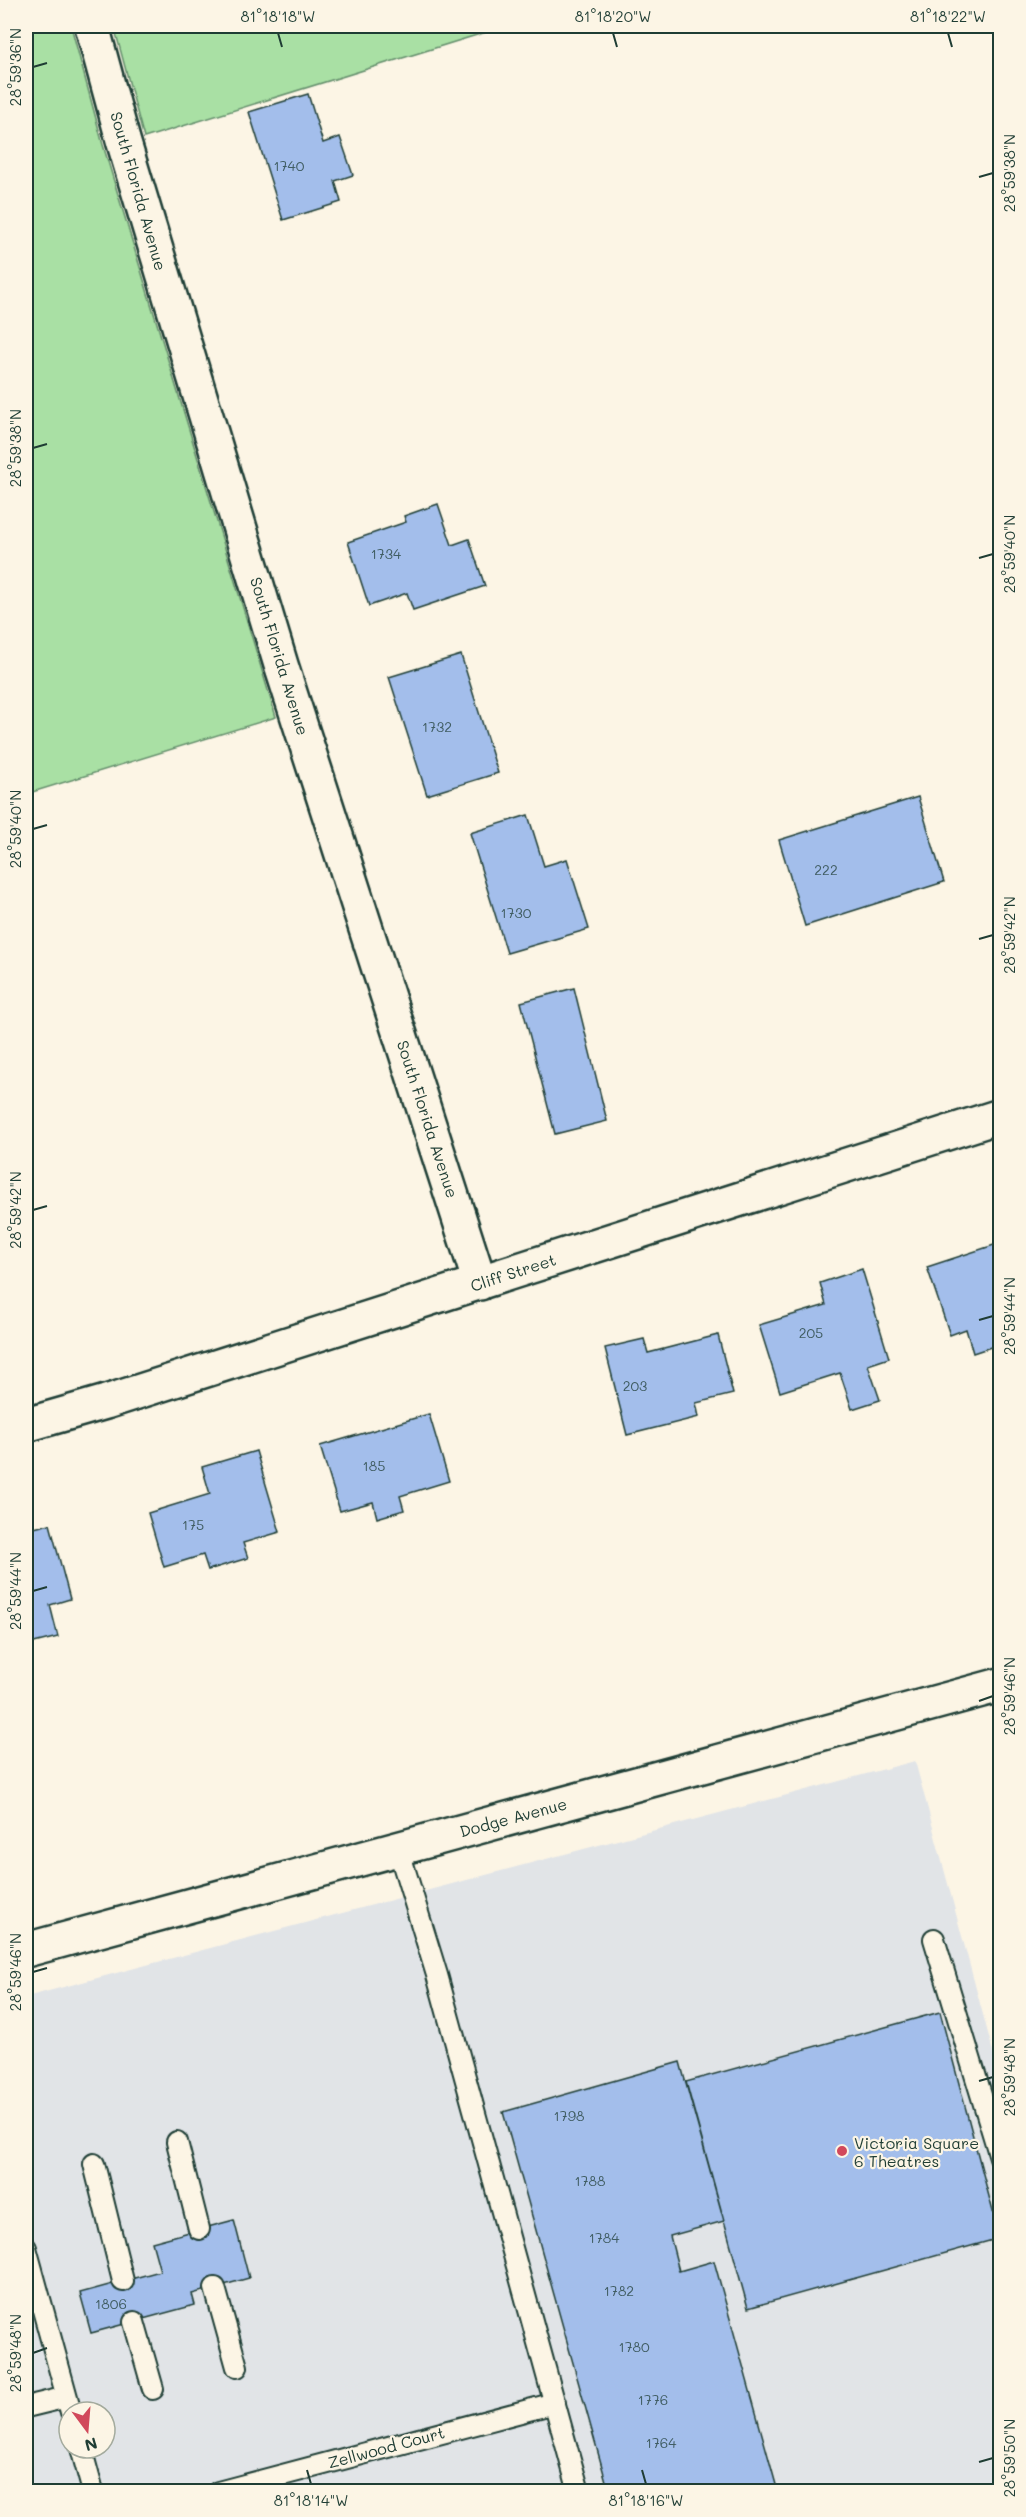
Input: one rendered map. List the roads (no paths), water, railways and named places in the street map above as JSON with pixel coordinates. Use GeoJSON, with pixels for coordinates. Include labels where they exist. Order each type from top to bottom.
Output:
{"type":"FeatureCollection","features":[{"type":"Feature","properties":{"kind":"street","name":"South Florida Avenue"},"geometry":{"type":"LineString","coordinates":[[92,26],[123,140],[282,665],[480,1283]]}},
{"type":"Feature","properties":{"kind":"street","name":"Cliff Street"},"geometry":{"type":"LineString","coordinates":[[26,1425],[480,1283],[1000,1116]]}},
{"type":"Feature","properties":{"kind":"street","name":"Dodge Avenue"},"geometry":{"type":"LineString","coordinates":[[26,1950],[1000,1685]]}},
{"type":"Feature","properties":{"kind":"lane"},"geometry":{"type":"LineString","coordinates":[[398,1848],[436,1975],[579,2492]]}},
{"type":"Feature","properties":{"kind":"lane"},"geometry":{"type":"LineString","coordinates":[[934,1939],[1000,2157]]}},
{"type":"Feature","properties":{"kind":"lane"},"geometry":{"type":"LineString","coordinates":[[177,2142],[199,2229]]}},
{"type":"Feature","properties":{"kind":"lane"},"geometry":{"type":"LineString","coordinates":[[94,2164],[123,2281]]}},
{"type":"Feature","properties":{"kind":"lane"},"geometry":{"type":"LineString","coordinates":[[26,2248],[68,2400]]}},
{"type":"Feature","properties":{"kind":"lane"},"geometry":{"type":"LineString","coordinates":[[215,2288],[237,2367]]}},
{"type":"Feature","properties":{"kind":"lane"},"geometry":{"type":"LineString","coordinates":[[134,2322],[153,2389]]}},
{"type":"Feature","properties":{"kind":"lane","name":"Zellwood Court"},"geometry":{"type":"LineString","coordinates":[[218,2492],[555,2403]]}},
{"type":"Feature","properties":{"kind":"lane"},"geometry":{"type":"LineString","coordinates":[[26,2407],[57,2406]]}},
{"type":"Feature","properties":{"kind":"lane"},"geometry":{"type":"LineString","coordinates":[[84,2460],[93,2492]]}},
{"type":"Feature","properties":{"kind":"place","name":"Victoria Square 6 Theatres"},"geometry":{"type":"Point","coordinates":[842,2151]}}]}
